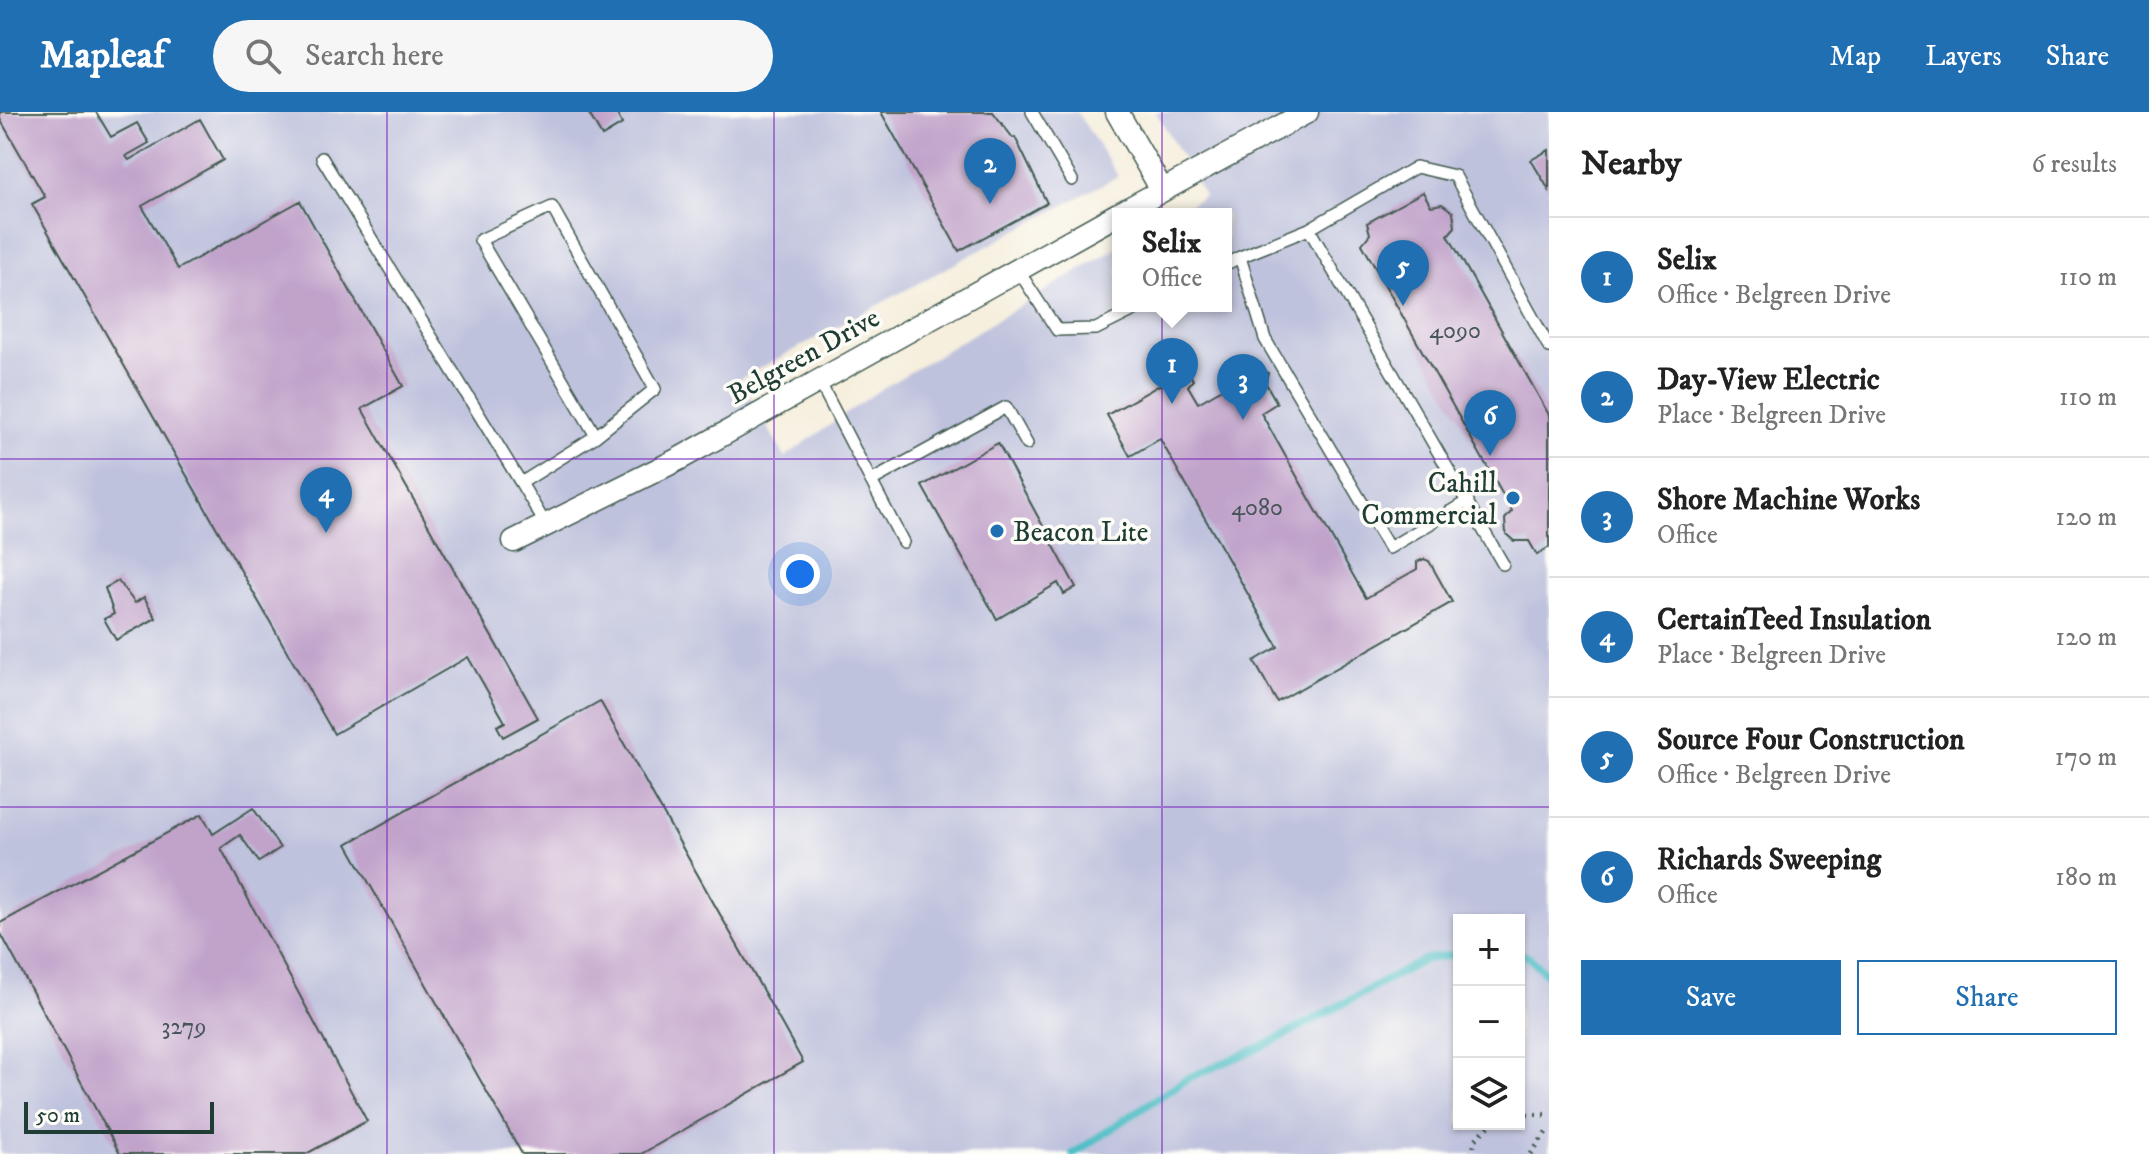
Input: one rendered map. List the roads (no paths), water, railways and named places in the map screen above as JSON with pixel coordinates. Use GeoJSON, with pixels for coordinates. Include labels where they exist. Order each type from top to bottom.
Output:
{"type":"FeatureCollection","features":[{"type":"Feature","properties":{"kind":"street"},"geometry":{"type":"LineString","coordinates":[[1117,112],[1162,190]]}},
{"type":"Feature","properties":{"kind":"street","name":"Belgreen Drive"},"geometry":{"type":"LineString","coordinates":[[1129,208],[1281,118],[1307,112]]}},
{"type":"Feature","properties":{"kind":"street","name":"Belgreen Drive"},"geometry":{"type":"LineString","coordinates":[[514,541],[679,459],[1112,217]]}},
{"type":"Feature","properties":{"kind":"lane"},"geometry":{"type":"LineString","coordinates":[[1032,112],[1072,180]]}},
{"type":"Feature","properties":{"kind":"lane"},"geometry":{"type":"LineString","coordinates":[[322,158],[546,525]]}},
{"type":"Feature","properties":{"kind":"lane"},"geometry":{"type":"LineString","coordinates":[[1232,261],[1309,229],[1416,167],[1455,176],[1549,347]]}},
{"type":"Feature","properties":{"kind":"lane"},"geometry":{"type":"LineString","coordinates":[[521,483],[596,436],[655,389],[552,207],[480,240],[596,436]]}},
{"type":"Feature","properties":{"kind":"lane"},"geometry":{"type":"LineString","coordinates":[[1309,229],[1503,564]]}},
{"type":"Feature","properties":{"kind":"lane"},"geometry":{"type":"LineString","coordinates":[[1240,257],[1265,339],[1389,548],[1468,501]]}},
{"type":"Feature","properties":{"kind":"lane"},"geometry":{"type":"LineString","coordinates":[[1018,270],[1057,330],[1096,329],[1130,312]]}},
{"type":"Feature","properties":{"kind":"lane"},"geometry":{"type":"LineString","coordinates":[[819,381],[903,542]]}},
{"type":"Feature","properties":{"kind":"lane"},"geometry":{"type":"LineString","coordinates":[[871,481],[1006,407],[1027,444]]}},
{"type":"Feature","properties":{"kind":"waterway"},"geometry":{"type":"LineString","coordinates":[[1073,1154],[1188,1078],[1270,1043],[1426,959],[1453,955]]}},
{"type":"Feature","properties":{"kind":"waterway"},"geometry":{"type":"LineString","coordinates":[[1525,955],[1549,977]]}},
{"type":"Feature","properties":{"kind":"place","name":"Day-View Electric"},"geometry":{"type":"Point","coordinates":[990,204]}},
{"type":"Feature","properties":{"kind":"place","name":"Source Four Construction"},"geometry":{"type":"Point","coordinates":[1403,306]}},
{"type":"Feature","properties":{"kind":"place","name":"Selix"},"geometry":{"type":"Point","coordinates":[1172,404]}},
{"type":"Feature","properties":{"kind":"place","name":"Shore Machine Works"},"geometry":{"type":"Point","coordinates":[1243,420]}},
{"type":"Feature","properties":{"kind":"place","name":"Richards Sweeping"},"geometry":{"type":"Point","coordinates":[1490,456]}},
{"type":"Feature","properties":{"kind":"place","name":"Cahill Commercial"},"geometry":{"type":"Point","coordinates":[1513,498]}},
{"type":"Feature","properties":{"kind":"place","name":"Beacon Lite"},"geometry":{"type":"Point","coordinates":[997,531]}},
{"type":"Feature","properties":{"kind":"place","name":"CertainTeed Insulation"},"geometry":{"type":"Point","coordinates":[326,533]}}]}
